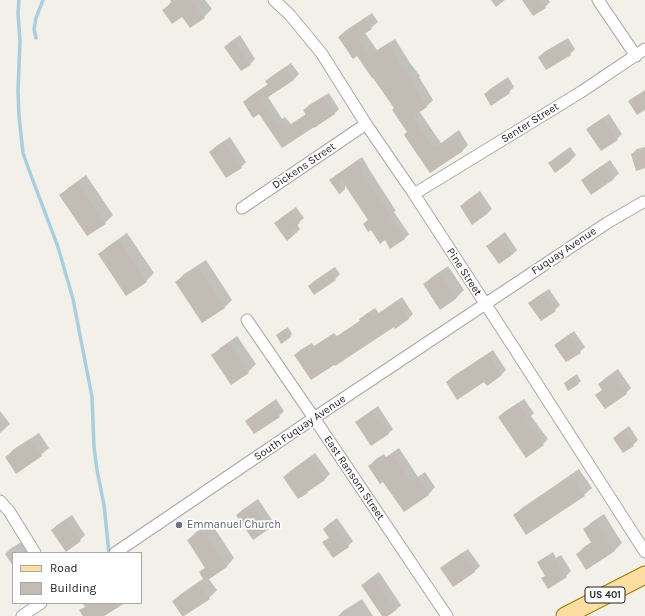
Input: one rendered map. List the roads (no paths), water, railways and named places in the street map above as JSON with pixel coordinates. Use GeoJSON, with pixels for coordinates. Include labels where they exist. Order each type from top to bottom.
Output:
{"type":"FeatureCollection","features":[{"type":"Feature","properties":{"kind":"main road","name":"US 401"},"geometry":{"type":"LineString","coordinates":[[565,616],[645,575]]}},
{"type":"Feature","properties":{"kind":"street","name":"Pine Street"},"geometry":{"type":"LineString","coordinates":[[274,0],[290,15],[322,54],[645,552]]}},
{"type":"Feature","properties":{"kind":"street"},"geometry":{"type":"LineString","coordinates":[[598,0],[640,53]]}},
{"type":"Feature","properties":{"kind":"street","name":"Senter Street"},"geometry":{"type":"LineString","coordinates":[[414,194],[581,92],[640,53]]}},
{"type":"Feature","properties":{"kind":"street","name":"Dickens Street"},"geometry":{"type":"LineString","coordinates":[[242,208],[366,124]]}},
{"type":"Feature","properties":{"kind":"street","name":"Fuquay Avenue"},"geometry":{"type":"LineString","coordinates":[[485,304],[607,223],[645,202]]}},
{"type":"Feature","properties":{"kind":"street","name":"South Fuquay Avenue"},"geometry":{"type":"LineString","coordinates":[[116,552],[485,304]]}},
{"type":"Feature","properties":{"kind":"street","name":"East Ransom Street"},"geometry":{"type":"LineString","coordinates":[[247,320],[447,616]]}},
{"type":"Feature","properties":{"kind":"street"},"geometry":{"type":"LineString","coordinates":[[0,501],[9,511],[34,552]]}},
{"type":"Feature","properties":{"kind":"street"},"geometry":{"type":"LineString","coordinates":[[22,616],[40,604]]}},
{"type":"Feature","properties":{"kind":"waterway"},"geometry":{"type":"LineString","coordinates":[[19,0],[18,13],[20,41],[18,91],[23,153],[58,247],[73,299],[92,397],[94,447],[104,505],[109,552]]}},
{"type":"Feature","properties":{"kind":"waterway"},"geometry":{"type":"LineString","coordinates":[[36,38],[34,29],[36,18],[43,0]]}},
{"type":"Feature","properties":{"kind":"place","name":"Emmanuel Church"},"geometry":{"type":"Point","coordinates":[179,525]}}]}
